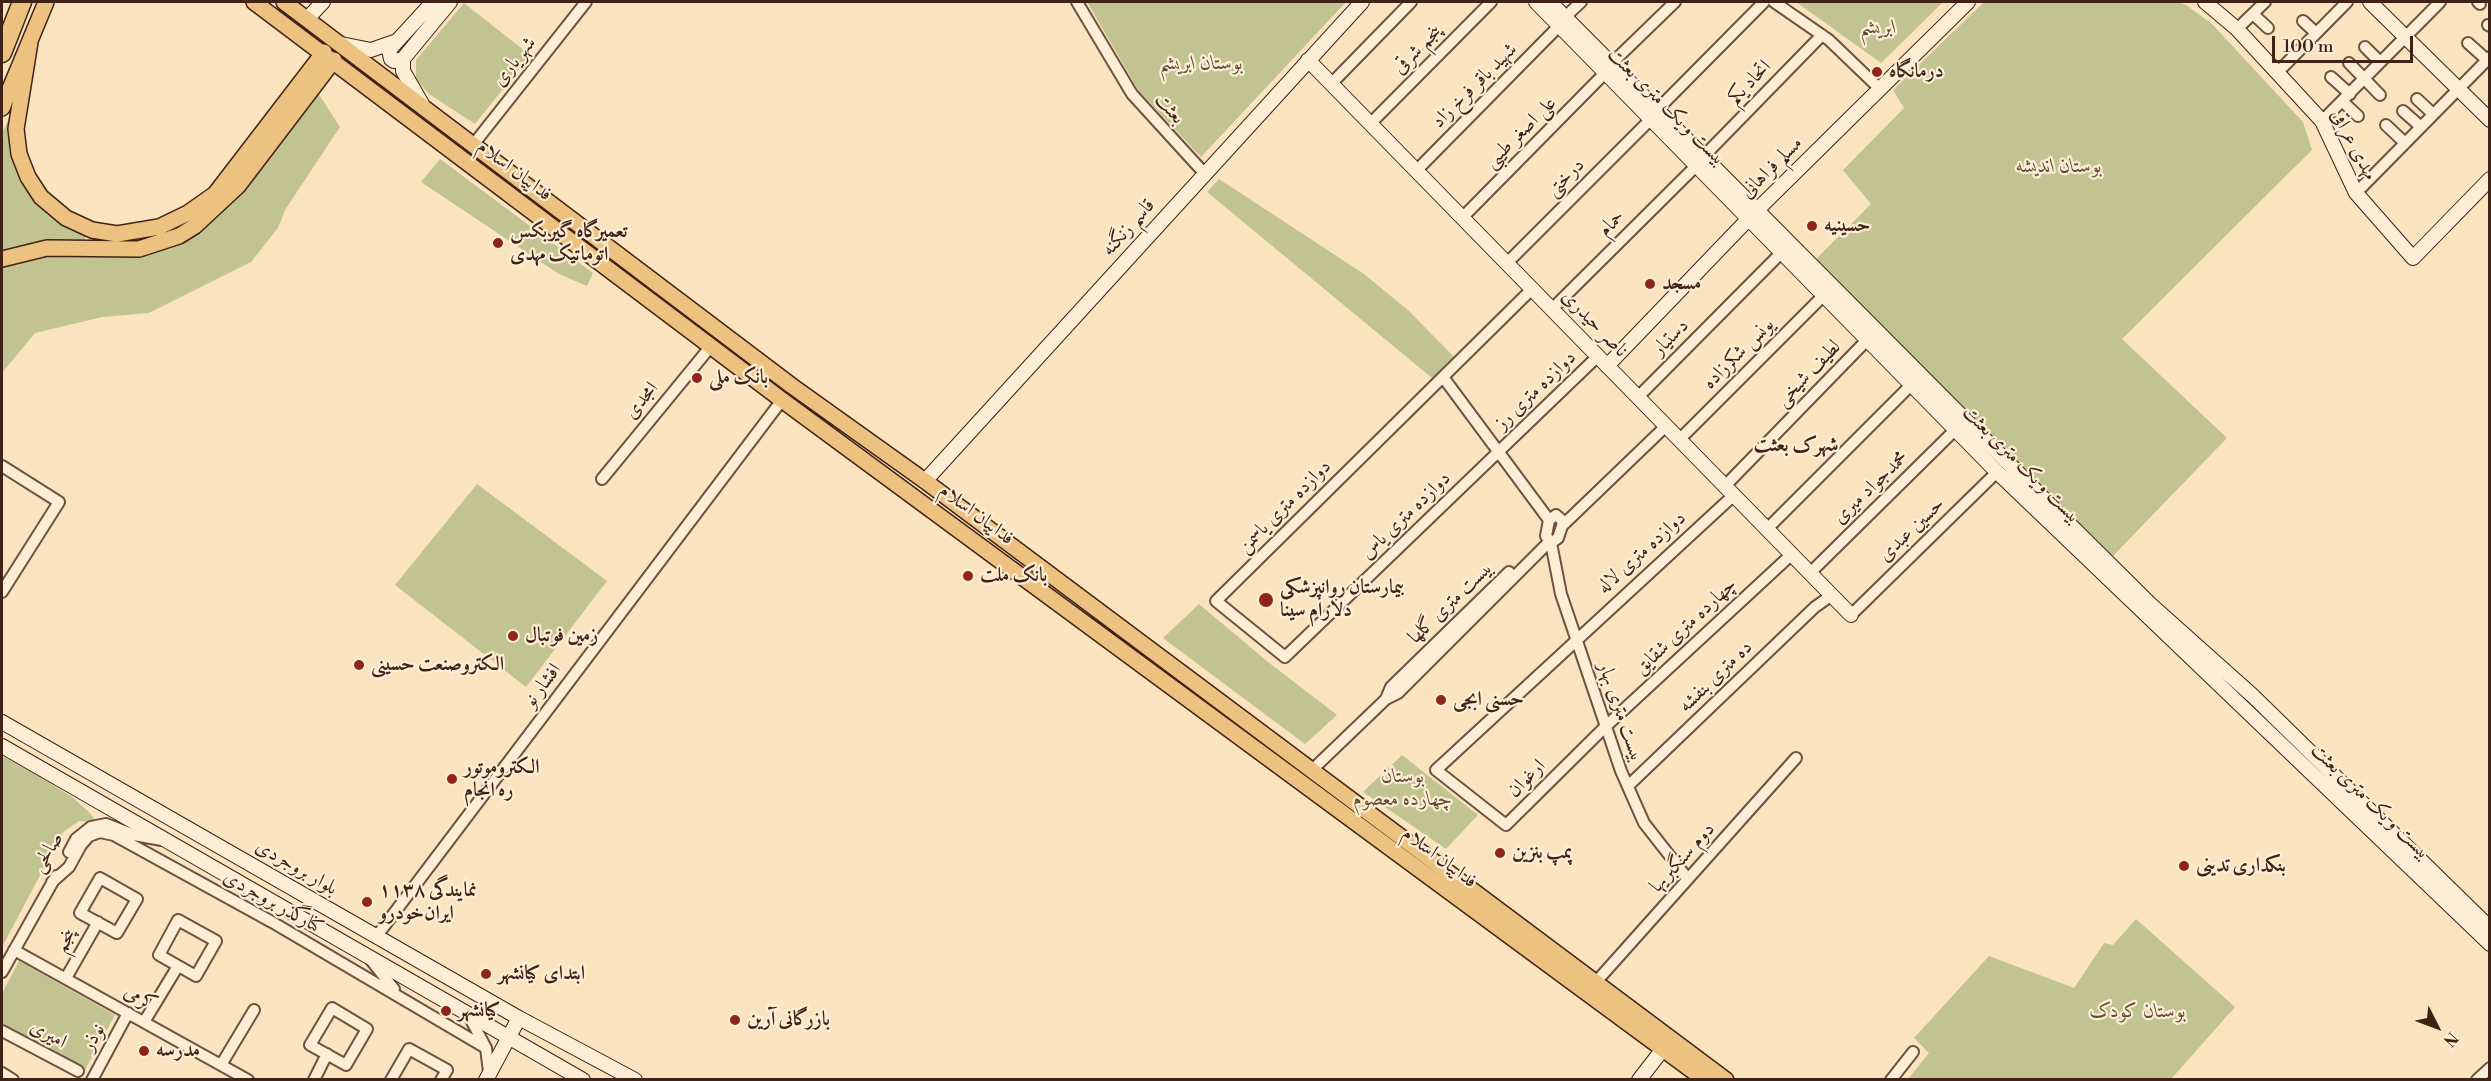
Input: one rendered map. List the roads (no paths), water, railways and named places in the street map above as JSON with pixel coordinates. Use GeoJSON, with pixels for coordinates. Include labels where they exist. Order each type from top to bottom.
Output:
{"type":"FeatureCollection","features":[{"type":"Feature","properties":{"kind":"highway"},"geometry":{"type":"LineString","coordinates":[[2,53],[22,2]]}},
{"type":"Feature","properties":{"kind":"main road"},"geometry":{"type":"LineString","coordinates":[[2,108],[46,2]]}},
{"type":"Feature","properties":{"kind":"main road","name":"فداییان اسلام"},"geometry":{"type":"LineString","coordinates":[[254,2],[329,56],[782,400],[1706,1080]]}},
{"type":"Feature","properties":{"kind":"main road","name":"فداییان اسلام"},"geometry":{"type":"LineString","coordinates":[[284,2],[792,386],[924,481],[1726,1080]]}},
{"type":"Feature","properties":{"kind":"main road"},"geometry":{"type":"LineString","coordinates":[[30,42],[16,129],[18,154],[28,177],[41,197],[66,218],[92,230],[117,234],[159,228],[188,213],[215,194],[329,56]]}},
{"type":"Feature","properties":{"kind":"main road"},"geometry":{"type":"LineString","coordinates":[[2,259],[47,248],[139,249],[171,239],[195,226],[238,186],[329,56]]}},
{"type":"Feature","properties":{"kind":"street"},"geometry":{"type":"LineString","coordinates":[[307,19],[323,2]]}},
{"type":"Feature","properties":{"kind":"street"},"geometry":{"type":"LineString","coordinates":[[433,2],[394,42],[389,56],[394,61],[403,59],[450,2]]}},
{"type":"Feature","properties":{"kind":"street","name":"شهریاری"},"geometry":{"type":"LineString","coordinates":[[473,145],[586,2]]}},
{"type":"Feature","properties":{"kind":"street","name":"بعثت"},"geometry":{"type":"LineString","coordinates":[[1077,2],[1132,94],[1205,174]]}},
{"type":"Feature","properties":{"kind":"street","name":"قاسم زنگنه"},"geometry":{"type":"LineString","coordinates":[[924,481],[1362,2]]}},
{"type":"Feature","properties":{"kind":"street"},"geometry":{"type":"LineString","coordinates":[[1331,84],[1411,2]]}},
{"type":"Feature","properties":{"kind":"street","name":"پنجم شرقی"},"geometry":{"type":"LineString","coordinates":[[1370,124],[1491,2]]}},
{"type":"Feature","properties":{"kind":"street","name":"بیست و یک متری بعثت"},"geometry":{"type":"LineString","coordinates":[[1536,2],[1562,22],[1753,215],[2150,604],[2253,696],[2490,928]]}},
{"type":"Feature","properties":{"kind":"street","name":"بیست و یک متری بعثت"},"geometry":{"type":"LineString","coordinates":[[1550,2],[1562,22]]}},
{"type":"Feature","properties":{"kind":"street","name":"شهید باقر فرخ زاد"},"geometry":{"type":"LineString","coordinates":[[1416,171],[1581,2]]}},
{"type":"Feature","properties":{"kind":"street","name":"علی اصغر طیبی"},"geometry":{"type":"LineString","coordinates":[[1462,218],[1675,2]]}},
{"type":"Feature","properties":{"kind":"street","name":"درختی"},"geometry":{"type":"LineString","coordinates":[[1507,263],[1764,2]]}},
{"type":"Feature","properties":{"kind":"street"},"geometry":{"type":"LineString","coordinates":[[1774,2],[1822,36],[1880,89]]}},
{"type":"Feature","properties":{"kind":"street","name":"مسلم فراهانی"},"geometry":{"type":"LineString","coordinates":[[1602,361],[1968,2]]}},
{"type":"Feature","properties":{"kind":"street","name":"مهدی عراقی"},"geometry":{"type":"LineString","coordinates":[[2205,2],[2237,29],[2322,121],[2356,193],[2413,258],[2490,179]]}},
{"type":"Feature","properties":{"kind":"street"},"geometry":{"type":"LineString","coordinates":[[2237,29],[2265,2]]}},
{"type":"Feature","properties":{"kind":"street"},"geometry":{"type":"LineString","coordinates":[[2277,73],[2347,2]]}},
{"type":"Feature","properties":{"kind":"street"},"geometry":{"type":"LineString","coordinates":[[2370,2],[2490,120]]}},
{"type":"Feature","properties":{"kind":"street"},"geometry":{"type":"LineString","coordinates":[[2322,121],[2436,3]]}},
{"type":"Feature","properties":{"kind":"street"},"geometry":{"type":"LineString","coordinates":[[2253,14],[2268,28]]}},
{"type":"Feature","properties":{"kind":"street"},"geometry":{"type":"LineString","coordinates":[[2303,21],[2316,33]]}},
{"type":"Feature","properties":{"kind":"street","name":"اتحاد یکم"},"geometry":{"type":"LineString","coordinates":[[1700,160],[1822,36]]}},
{"type":"Feature","properties":{"kind":"street"},"geometry":{"type":"LineString","coordinates":[[339,44],[371,50],[394,42]]}},
{"type":"Feature","properties":{"kind":"street"},"geometry":{"type":"LineString","coordinates":[[2356,193],[2488,58],[2468,43]]}},
{"type":"Feature","properties":{"kind":"street"},"geometry":{"type":"LineString","coordinates":[[2365,47],[2380,62]]}},
{"type":"Feature","properties":{"kind":"street"},"geometry":{"type":"LineString","coordinates":[[403,59],[403,71],[412,90],[427,110]]}},
{"type":"Feature","properties":{"kind":"street","name":"ناصر حیدری"},"geometry":{"type":"LineString","coordinates":[[1308,60],[1851,615]]}},
{"type":"Feature","properties":{"kind":"street"},"geometry":{"type":"LineString","coordinates":[[2349,63],[2380,95]]}},
{"type":"Feature","properties":{"kind":"street"},"geometry":{"type":"LineString","coordinates":[[2331,77],[2358,116]]}},
{"type":"Feature","properties":{"kind":"street"},"geometry":{"type":"LineString","coordinates":[[2417,99],[2433,114]]}},
{"type":"Feature","properties":{"kind":"street"},"geometry":{"type":"LineString","coordinates":[[2403,111],[2421,127]]}},
{"type":"Feature","properties":{"kind":"street"},"geometry":{"type":"LineString","coordinates":[[2386,126],[2405,143]]}},
{"type":"Feature","properties":{"kind":"street","name":"حمام"},"geometry":{"type":"LineString","coordinates":[[1552,309],[1700,160]]}},
{"type":"Feature","properties":{"kind":"street","name":"بیست و یک متری بعثت"},"geometry":{"type":"LineString","coordinates":[[1753,215],[1781,253],[1997,472],[2490,944]]}},
{"type":"Feature","properties":{"kind":"street","name":"دستیار"},"geometry":{"type":"LineString","coordinates":[[1638,397],[1781,253]]}},
{"type":"Feature","properties":{"kind":"street"},"geometry":{"type":"LineString","coordinates":[[1532,289],[1443,377],[1549,520],[1548,540]]}},
{"type":"Feature","properties":{"kind":"street","name":"یونس شکرزاده"},"geometry":{"type":"LineString","coordinates":[[1679,440],[1824,295]]}},
{"type":"Feature","properties":{"kind":"street","name":"لطیف شیخی"},"geometry":{"type":"LineString","coordinates":[[1729,491],[1868,339]]}},
{"type":"Feature","properties":{"kind":"street","name":"امجدی"},"geometry":{"type":"LineString","coordinates":[[602,479],[711,346]]}},
{"type":"Feature","properties":{"kind":"street","name":"دوازده متری رز"},"geometry":{"type":"LineString","coordinates":[[1499,451],[1602,361]]}},
{"type":"Feature","properties":{"kind":"street","name":"دوازده متری یاسمن"},"geometry":{"type":"LineString","coordinates":[[1285,657],[1216,601],[1443,377]]}},
{"type":"Feature","properties":{"kind":"street"},"geometry":{"type":"LineString","coordinates":[[1767,529],[1912,384]]}},
{"type":"Feature","properties":{"kind":"street","name":"افشار نو"},"geometry":{"type":"LineString","coordinates":[[376,936],[782,400]]}},
{"type":"Feature","properties":{"kind":"street"},"geometry":{"type":"LineString","coordinates":[[1562,525],[1666,426]]}},
{"type":"Feature","properties":{"kind":"street","name":"محمدجواد میری"},"geometry":{"type":"LineString","coordinates":[[1810,573],[1956,429]]}},
{"type":"Feature","properties":{"kind":"street","name":"دوازده متری یاس"},"geometry":{"type":"LineString","coordinates":[[1285,657],[1499,451]]}},
{"type":"Feature","properties":{"kind":"street"},"geometry":{"type":"LineString","coordinates":[[2,466],[58,502],[2,592]]}},
{"type":"Feature","properties":{"kind":"street","name":"حسین عبدی"},"geometry":{"type":"LineString","coordinates":[[1851,615],[1997,472]]}},
{"type":"Feature","properties":{"kind":"street","name":"دوازده متری لاله"},"geometry":{"type":"LineString","coordinates":[[1471,797],[1436,770],[1729,491]]}},
{"type":"Feature","properties":{"kind":"street"},"geometry":{"type":"LineString","coordinates":[[1549,520],[1559,516],[1563,521],[1562,525]]}},
{"type":"Feature","properties":{"kind":"street","name":"بیست متری گلها"},"geometry":{"type":"LineString","coordinates":[[1312,771],[1386,699],[1391,687],[1548,540],[1558,538],[1562,525]]}},
{"type":"Feature","properties":{"kind":"street","name":"بیست متری بهار"},"geometry":{"type":"LineString","coordinates":[[1548,540],[1561,594],[1605,727],[1628,786],[1644,822],[1688,879]]}},
{"type":"Feature","properties":{"kind":"street","name":"چهارده متری شقایق"},"geometry":{"type":"LineString","coordinates":[[1605,727],[1792,554]]}},
{"type":"Feature","properties":{"kind":"street","name":"ده متری بنفشه"},"geometry":{"type":"LineString","coordinates":[[1628,786],[1815,607],[1832,595]]}},
{"type":"Feature","properties":{"kind":"street","name":"بلوار بروجردی"},"geometry":{"type":"LineString","coordinates":[[2,722],[519,1018],[635,1080]]}},
{"type":"Feature","properties":{"kind":"street","name":"ارغوان"},"geometry":{"type":"LineString","coordinates":[[1471,797],[1506,825],[1605,727]]}},
{"type":"Feature","properties":{"kind":"street","name":"بلوار بروجردی"},"geometry":{"type":"LineString","coordinates":[[2,746],[583,1080]]}},
{"type":"Feature","properties":{"kind":"street"},"geometry":{"type":"LineString","coordinates":[[2,754],[21,758]]}},
{"type":"Feature","properties":{"kind":"street","name":"دوم سنگبریها"},"geometry":{"type":"LineString","coordinates":[[1596,982],[1796,758]]}},
{"type":"Feature","properties":{"kind":"street","name":"صالحی"},"geometry":{"type":"LineString","coordinates":[[2,972],[76,839],[91,827],[106,824],[134,835],[168,842]]}},
{"type":"Feature","properties":{"kind":"street","name":"کنارگذر بروجردی"},"geometry":{"type":"LineString","coordinates":[[52,882],[69,867],[81,845],[89,836],[100,832],[114,835],[398,995],[486,1048]]}},
{"type":"Feature","properties":{"kind":"street"},"geometry":{"type":"LineString","coordinates":[[99,878],[136,899],[117,933],[98,922],[80,913],[99,878]]}},
{"type":"Feature","properties":{"kind":"street"},"geometry":{"type":"LineString","coordinates":[[178,920],[216,941],[196,976],[178,966],[159,956],[178,920]]}},
{"type":"Feature","properties":{"kind":"street","name":"پنجم"},"geometry":{"type":"LineString","coordinates":[[66,978],[98,922]]}},
{"type":"Feature","properties":{"kind":"street","name":"کرمی"},"geometry":{"type":"LineString","coordinates":[[14,950],[248,1080]]}},
{"type":"Feature","properties":{"kind":"street"},"geometry":{"type":"LineString","coordinates":[[368,957],[398,995]]}},
{"type":"Feature","properties":{"kind":"street"},"geometry":{"type":"LineString","coordinates":[[144,1022],[178,966]]}},
{"type":"Feature","properties":{"kind":"street"},"geometry":{"type":"LineString","coordinates":[[332,1008],[367,1029],[346,1065],[327,1054],[310,1045],[332,1008]]}},
{"type":"Feature","properties":{"kind":"street"},"geometry":{"type":"LineString","coordinates":[[221,1065],[254,1010]]}},
{"type":"Feature","properties":{"kind":"street","name":"نوذر"},"geometry":{"type":"LineString","coordinates":[[92,1080],[128,1013]]}},
{"type":"Feature","properties":{"kind":"street"},"geometry":{"type":"LineString","coordinates":[[467,1014],[486,1048],[487,1076]]}},
{"type":"Feature","properties":{"kind":"street"},"geometry":{"type":"LineString","coordinates":[[487,1076],[519,1018]]}},
{"type":"Feature","properties":{"kind":"street","name":"امیری"},"geometry":{"type":"LineString","coordinates":[[2,1031],[78,1071]]}},
{"type":"Feature","properties":{"kind":"street"},"geometry":{"type":"LineString","coordinates":[[391,1080],[409,1049],[447,1070],[441,1080]]}},
{"type":"Feature","properties":{"kind":"street"},"geometry":{"type":"LineString","coordinates":[[1639,1080],[1663,1049]]}},
{"type":"Feature","properties":{"kind":"street"},"geometry":{"type":"LineString","coordinates":[[1891,1080],[1913,1052]]}},
{"type":"Feature","properties":{"kind":"street"},"geometry":{"type":"LineString","coordinates":[[314,1080],[327,1054]]}},
{"type":"Feature","properties":{"kind":"street"},"geometry":{"type":"LineString","coordinates":[[2476,1080],[2490,1068]]}},
{"type":"Feature","properties":{"kind":"street"},"geometry":{"type":"LineString","coordinates":[[2,1073],[14,1080]]}},
{"type":"Feature","properties":{"kind":"place","name":"درمانگاه"},"geometry":{"type":"Point","coordinates":[1877,72]}},
{"type":"Feature","properties":{"kind":"place","name":"حسینیه"},"geometry":{"type":"Point","coordinates":[1812,226]}},
{"type":"Feature","properties":{"kind":"place","name":"تعمیرگاه گیربکس اتوماتیک مهدی"},"geometry":{"type":"Point","coordinates":[498,243]}},
{"type":"Feature","properties":{"kind":"place","name":"مسجد"},"geometry":{"type":"Point","coordinates":[1650,284]}},
{"type":"Feature","properties":{"kind":"place","name":"بانک ملی"},"geometry":{"type":"Point","coordinates":[697,378]}},
{"type":"Feature","properties":{"kind":"place","name":"بانک ملت"},"geometry":{"type":"Point","coordinates":[968,576]}},
{"type":"Feature","properties":{"kind":"place","name":"بیمارستان روانپزشکی دلارام سینا"},"geometry":{"type":"Point","coordinates":[1266,600]}},
{"type":"Feature","properties":{"kind":"place","name":"زمین فوتبال"},"geometry":{"type":"Point","coordinates":[513,636]}},
{"type":"Feature","properties":{"kind":"place","name":"الکتروصنعت حسینی"},"geometry":{"type":"Point","coordinates":[359,665]}},
{"type":"Feature","properties":{"kind":"place","name":"حسنی ابجی"},"geometry":{"type":"Point","coordinates":[1441,700]}},
{"type":"Feature","properties":{"kind":"place","name":"الکتروموتور ره انجام"},"geometry":{"type":"Point","coordinates":[452,779]}},
{"type":"Feature","properties":{"kind":"place","name":"پمپ بنزین"},"geometry":{"type":"Point","coordinates":[1500,853]}},
{"type":"Feature","properties":{"kind":"place","name":"بنکداری تدینی"},"geometry":{"type":"Point","coordinates":[2184,866]}},
{"type":"Feature","properties":{"kind":"place","name":"نمایندگی ۱۱۳۸ ایران‌خودرو"},"geometry":{"type":"Point","coordinates":[367,902]}},
{"type":"Feature","properties":{"kind":"place","name":"ابتدای کیانشهر"},"geometry":{"type":"Point","coordinates":[486,974]}},
{"type":"Feature","properties":{"kind":"place","name":"کیانشهر"},"geometry":{"type":"Point","coordinates":[446,1011]}},
{"type":"Feature","properties":{"kind":"place","name":"بازرگانی آرین"},"geometry":{"type":"Point","coordinates":[735,1020]}},
{"type":"Feature","properties":{"kind":"place","name":"مدرسه"},"geometry":{"type":"Point","coordinates":[144,1051]}},
{"type":"Feature","properties":{"kind":"district","name":"شهرک بعثت"},"geometry":{"type":"Point","coordinates":[1796,446]}},
{"type":"Feature","properties":{"kind":"park label","name":"ابریشم"},"geometry":{"type":"Point","coordinates":[1878,28]}},
{"type":"Feature","properties":{"kind":"park label","name":"بوستان ابریشم"},"geometry":{"type":"Point","coordinates":[1201,64]}},
{"type":"Feature","properties":{"kind":"park label","name":"بوستان اندیشه"},"geometry":{"type":"Point","coordinates":[2059,167]}},
{"type":"Feature","properties":{"kind":"park label","name":"بوستان چهارده معصوم"},"geometry":{"type":"Point","coordinates":[1403,788]}},
{"type":"Feature","properties":{"kind":"park label","name":"بوستان کودک"},"geometry":{"type":"Point","coordinates":[2138,1012]}}]}
